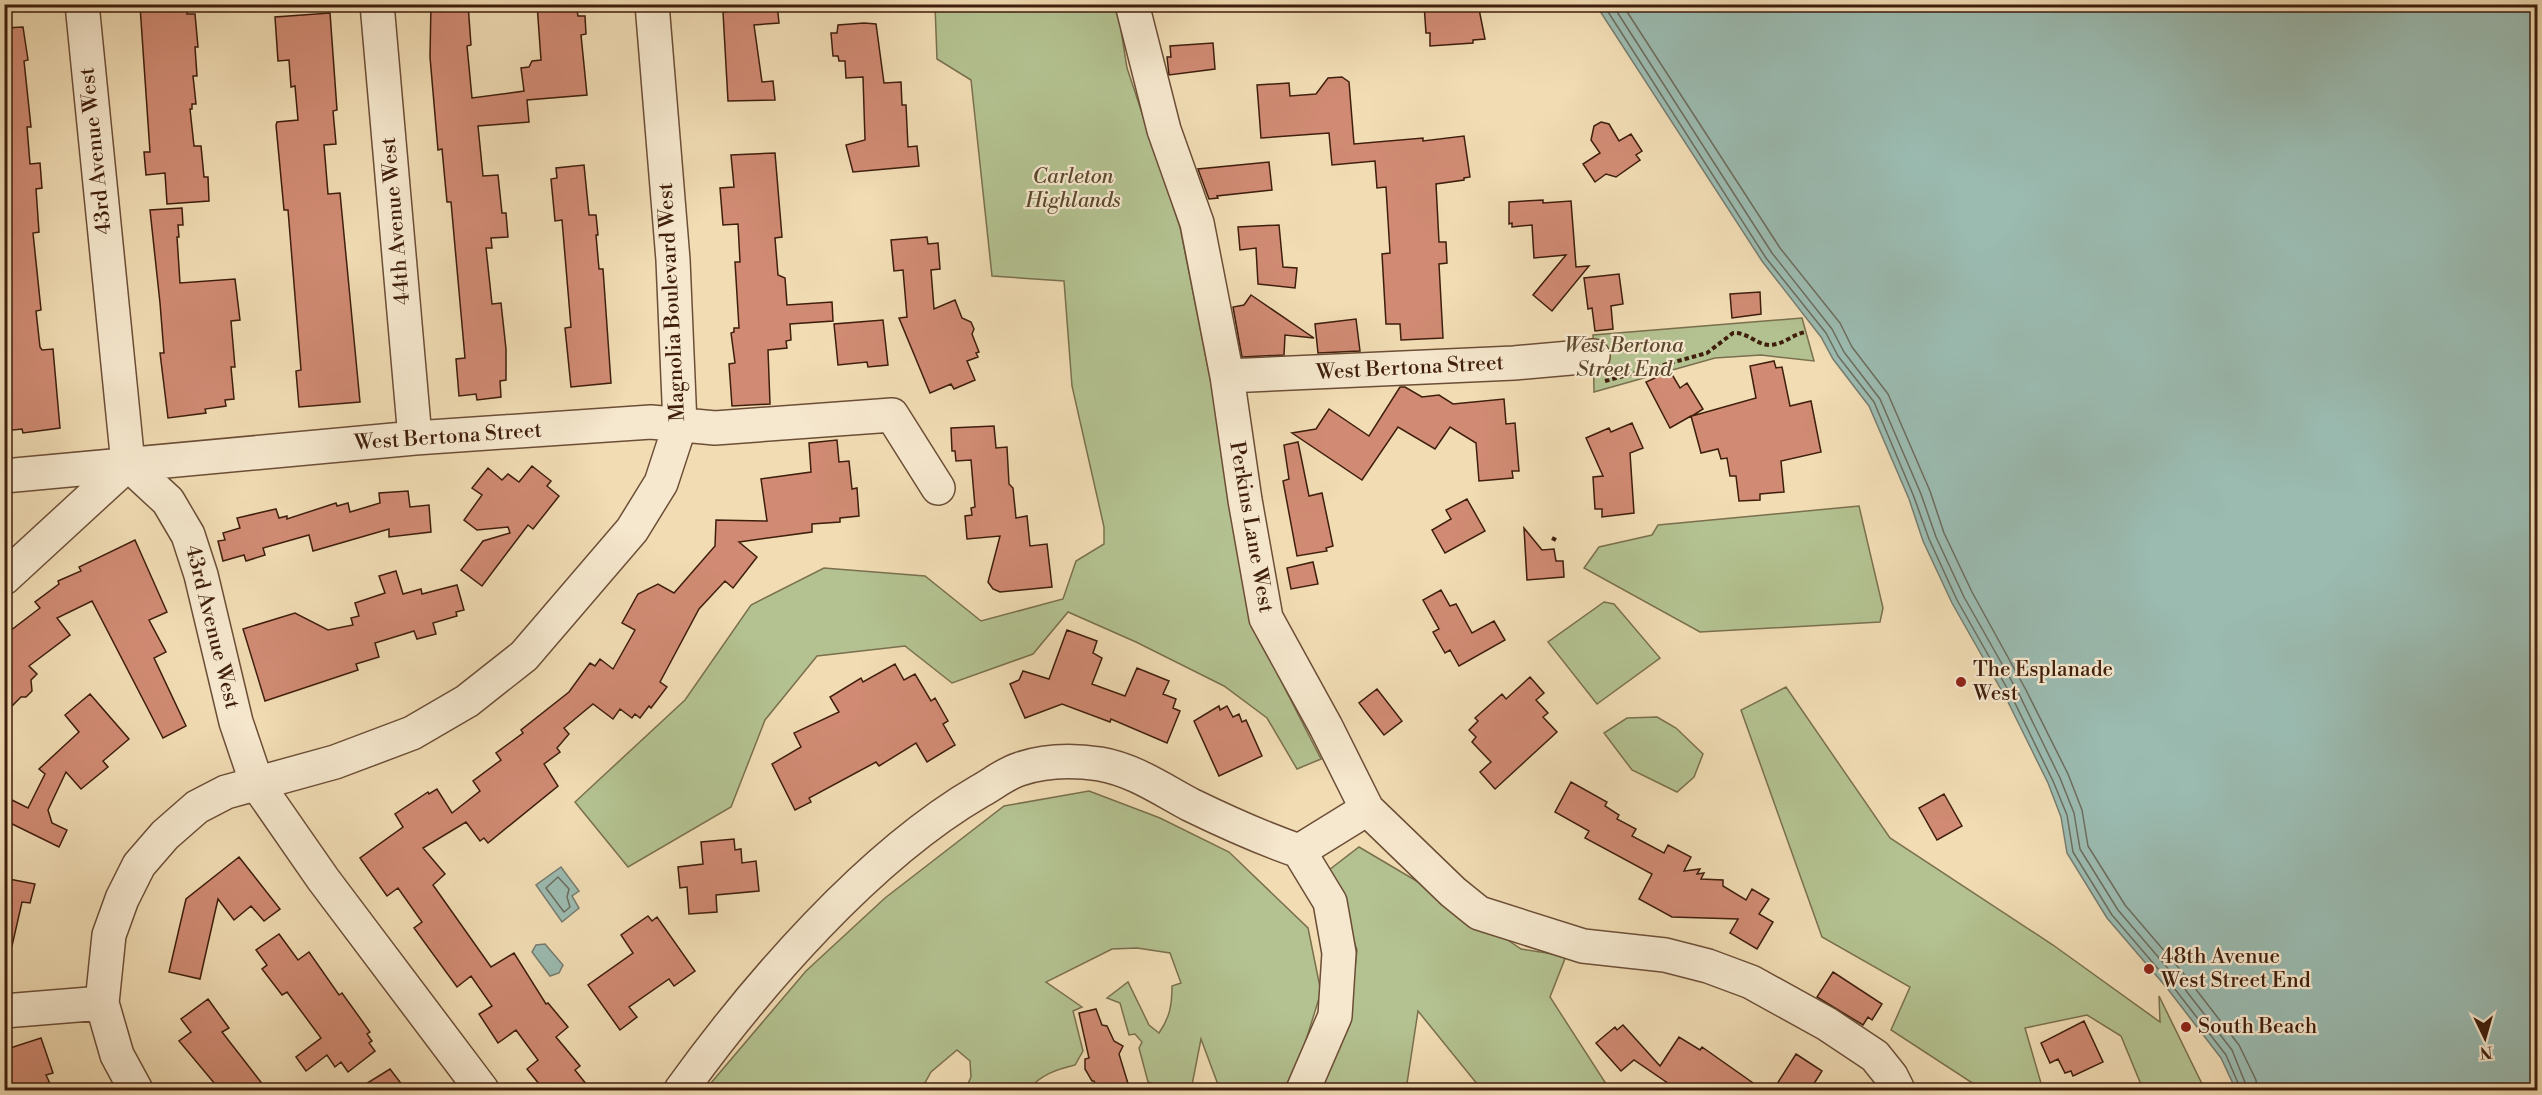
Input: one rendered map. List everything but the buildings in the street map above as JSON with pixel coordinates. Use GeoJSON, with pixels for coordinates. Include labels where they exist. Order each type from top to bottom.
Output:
{"type":"FeatureCollection","features":[{"type":"Feature","properties":{"kind":"street","name":"43rd Avenue West"},"geometry":{"type":"LineString","coordinates":[[82,4],[128,464],[168,501],[188,535],[201,575],[236,722],[257,784],[323,879],[482,1090]]}},
{"type":"Feature","properties":{"kind":"street","name":"44th Avenue West"},"geometry":{"type":"LineString","coordinates":[[377,4],[415,438]]}},
{"type":"Feature","properties":{"kind":"street","name":"Magnolia Boulevard West"},"geometry":{"type":"LineString","coordinates":[[136,1090],[117,1055],[102,1003],[109,935],[122,899],[139,865],[165,835],[196,807],[226,792],[335,762],[412,733],[467,701],[524,656],[632,530],[662,483],[680,425],[673,270],[652,4]]}},
{"type":"Feature","properties":{"kind":"street","name":"Perkins Lane West"},"geometry":{"type":"LineString","coordinates":[[1132,4],[1164,130],[1197,224],[1227,376],[1245,500],[1266,618],[1326,727],[1367,809],[1479,913],[1575,944],[1665,955],[1708,966],[1751,982],[1827,1024],[1875,1056],[1891,1076],[1898,1090]]}},
{"type":"Feature","properties":{"kind":"street","name":"West Bertona Street"},"geometry":{"type":"LineString","coordinates":[[1227,376],[1514,363],[1597,369]]}},
{"type":"Feature","properties":{"kind":"street","name":"West Bertona Street"},"geometry":{"type":"LineString","coordinates":[[4,476],[415,438],[651,422],[715,428],[892,415],[938,488]]}},
{"type":"Feature","properties":{"kind":"street"},"geometry":{"type":"LineString","coordinates":[[4,578],[128,464]]}},
{"type":"Feature","properties":{"kind":"street"},"geometry":{"type":"LineString","coordinates":[[681,1090],[814,928],[918,832],[967,799],[1018,769],[1061,760],[1102,765],[1149,780],[1242,830],[1299,851],[1330,902],[1339,953],[1335,1016],[1303,1090]]}},
{"type":"Feature","properties":{"kind":"street"},"geometry":{"type":"LineString","coordinates":[[1299,851],[1367,809]]}},
{"type":"Feature","properties":{"kind":"street"},"geometry":{"type":"LineString","coordinates":[[4,1011],[102,1003]]}},
{"type":"Feature","properties":{"kind":"path"},"geometry":{"type":"LineString","coordinates":[[1597,369],[1690,358],[1715,349],[1725,336],[1733,333],[1748,334],[1760,343],[1768,345],[1782,343],[1793,333],[1806,332]]}},
{"type":"Feature","properties":{"kind":"green space","name":"Carleton Highlands"},"geometry":{"type":"Polygon","coordinates":[[[935,5],[1117,5],[1127,68],[1180,227],[1256,632],[1321,759],[1297,769],[1267,718],[1224,686],[1136,642],[1068,612],[1033,654],[952,683],[905,646],[817,656],[765,720],[731,807],[628,867],[575,802],[685,700],[751,605],[824,568],[925,576],[981,621],[1063,599],[1076,561],[1104,544],[1104,527],[1072,386],[1064,281],[992,276],[971,80],[937,59],[935,5]]]}},
{"type":"Feature","properties":{"kind":"green space","name":"West Bertona Street End"},"geometry":{"type":"Polygon","coordinates":[[[1802,318],[1814,361],[1761,355],[1715,358],[1594,392],[1593,335],[1802,318]]]}},
{"type":"Feature","properties":{"kind":"green space"},"geometry":{"type":"Polygon","coordinates":[[[1859,506],[1883,608],[1880,622],[1700,632],[1584,568],[1599,547],[1652,535],[1658,525],[1859,506]]]}},
{"type":"Feature","properties":{"kind":"green space"},"geometry":{"type":"Polygon","coordinates":[[[1604,602],[1614,604],[1660,658],[1597,704],[1548,642],[1604,602]]]}},
{"type":"Feature","properties":{"kind":"green space"},"geometry":{"type":"Polygon","coordinates":[[[1786,687],[1890,838],[2053,945],[2160,1022],[2159,996],[2205,1090],[2140,1090],[2142,1087],[2121,1036],[2087,1015],[2025,1028],[2043,1090],[1983,1090],[1891,1030],[1910,987],[1822,937],[1741,710],[1786,687]]]}},
{"type":"Feature","properties":{"kind":"green space"},"geometry":{"type":"Polygon","coordinates":[[[1657,717],[1676,728],[1703,754],[1694,777],[1677,792],[1632,770],[1604,733],[1627,718],[1657,717]]]}},
{"type":"Feature","properties":{"kind":"green space"},"geometry":{"type":"Polygon","coordinates":[[[1089,791],[1160,818],[1229,852],[1308,928],[1321,992],[1302,1053],[1286,1090],[1220,1090],[1201,1039],[1191,1090],[1157,1090],[1158,1085],[1148,1082],[1139,1048],[1142,1042],[1135,1034],[1129,1035],[1120,1003],[1107,998],[1128,982],[1149,1025],[1159,1033],[1170,1011],[1172,986],[1181,983],[1170,953],[1137,948],[1112,949],[1046,982],[1082,1007],[1073,1011],[1083,1051],[1075,1065],[1043,1077],[1029,1090],[965,1090],[971,1077],[970,1061],[957,1050],[931,1072],[921,1090],[705,1090],[806,971],[885,898],[1004,806],[1089,791]]]}},
{"type":"Feature","properties":{"kind":"green space"},"geometry":{"type":"Polygon","coordinates":[[[1359,847],[1452,902],[1521,949],[1566,956],[1550,997],[1610,1090],[1482,1090],[1418,1011],[1406,1090],[1321,1090],[1349,1020],[1357,950],[1329,870],[1359,847]]]}},
{"type":"Feature","properties":{"kind":"water"},"geometry":{"type":"Polygon","coordinates":[[[1596,5],[2537,5],[2537,1090],[2236,1090],[2221,1058],[2167,988],[2107,918],[2067,853],[2061,817],[2048,783],[2007,700],[1952,603],[1923,541],[1909,499],[1869,406],[1833,359],[1821,337],[1762,261],[1596,5]]]}},
{"type":"Feature","properties":{"kind":"water"},"geometry":{"type":"Polygon","coordinates":[[[561,867],[579,891],[572,896],[579,908],[562,922],[536,885],[561,867]]]}},
{"type":"Feature","properties":{"kind":"water"},"geometry":{"type":"Polygon","coordinates":[[[545,944],[563,965],[559,973],[550,976],[532,952],[536,945],[545,944]]]}},
{"type":"Feature","properties":{"kind":"place","name":"The Esplanade West"},"geometry":{"type":"Point","coordinates":[1961,682]}},
{"type":"Feature","properties":{"kind":"place","name":"48th Avenue West Street End"},"geometry":{"type":"Point","coordinates":[2149,969]}},
{"type":"Feature","properties":{"kind":"place","name":"South Beach"},"geometry":{"type":"Point","coordinates":[2186,1027]}}]}
